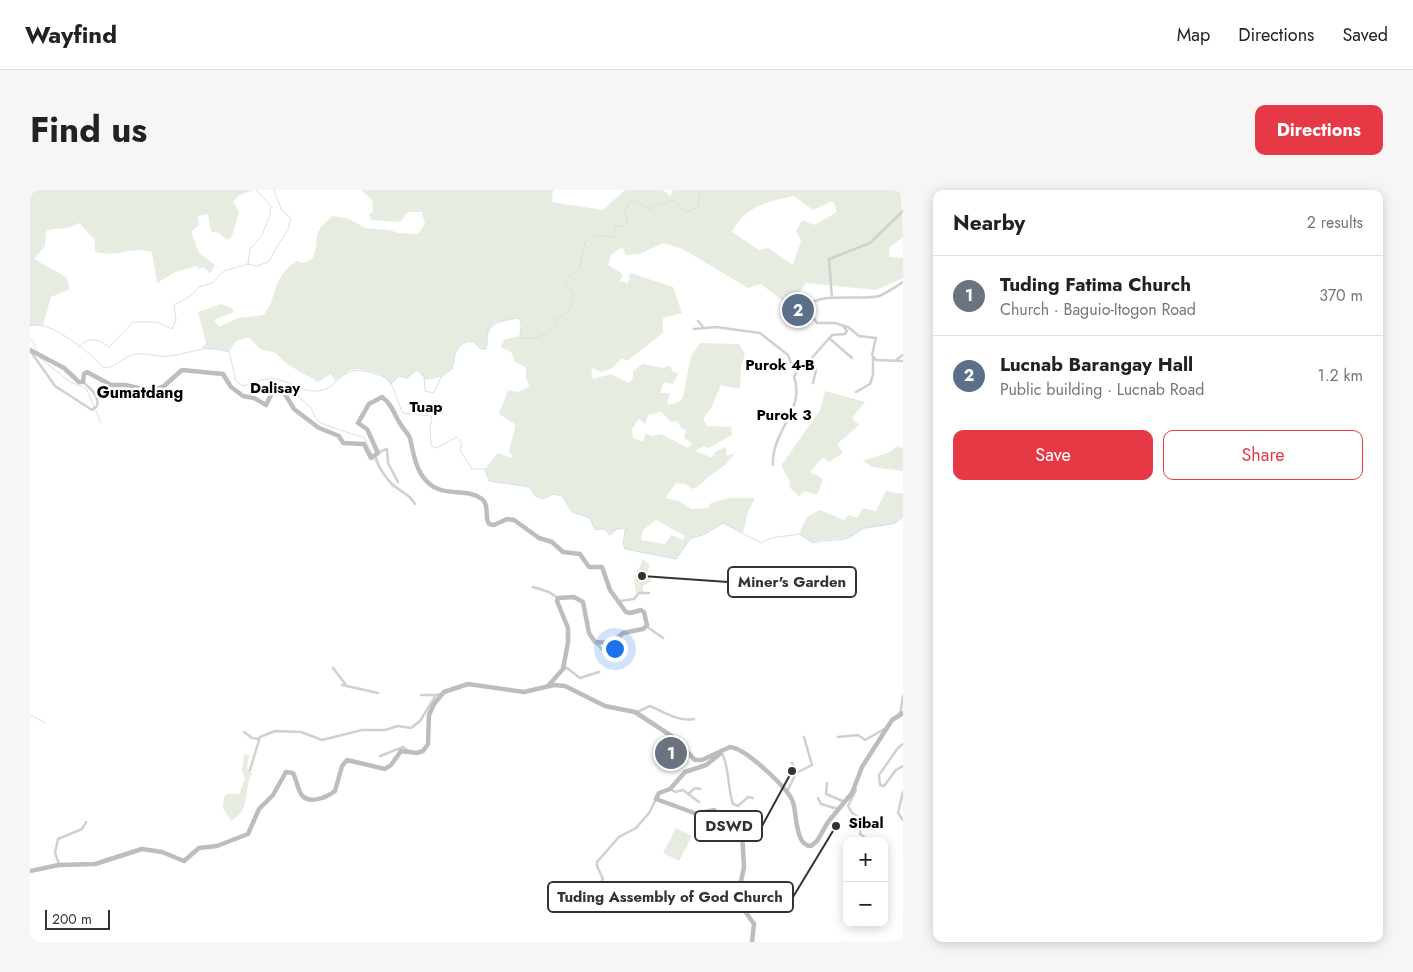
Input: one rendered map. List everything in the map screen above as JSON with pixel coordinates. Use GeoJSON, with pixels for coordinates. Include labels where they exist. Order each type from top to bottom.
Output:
{"type":"FeatureCollection","features":[{"type":"Feature","properties":{"kind":"street"},"geometry":{"type":"LineString","coordinates":[[832,298],[829,259],[870,243],[903,211]]}},
{"type":"Feature","properties":{"kind":"street"},"geometry":{"type":"LineString","coordinates":[[806,311],[807,305],[819,300],[852,295],[877,296],[903,282]]}},
{"type":"Feature","properties":{"kind":"street"},"geometry":{"type":"LineString","coordinates":[[794,314],[806,311]]}},
{"type":"Feature","properties":{"kind":"street"},"geometry":{"type":"LineString","coordinates":[[806,311],[817,323],[828,322],[848,327],[858,336],[875,337],[872,355],[873,375],[870,384],[856,392]]}},
{"type":"Feature","properties":{"kind":"street"},"geometry":{"type":"LineString","coordinates":[[698,321],[704,328]]}},
{"type":"Feature","properties":{"kind":"street"},"geometry":{"type":"LineString","coordinates":[[773,465],[778,439],[797,400],[798,386],[794,377],[828,338],[832,335],[845,334],[847,331],[842,326]]}},
{"type":"Feature","properties":{"kind":"street"},"geometry":{"type":"LineString","coordinates":[[694,329],[716,327],[760,333],[788,355],[794,370],[797,372]]}},
{"type":"Feature","properties":{"kind":"street"},"geometry":{"type":"LineString","coordinates":[[828,338],[852,358]]}},
{"type":"Feature","properties":{"kind":"street"},"geometry":{"type":"LineString","coordinates":[[31,351],[68,370],[77,381],[83,382],[94,392],[98,400],[94,409],[55,386],[31,351]]}},
{"type":"Feature","properties":{"kind":"street"},"geometry":{"type":"LineString","coordinates":[[872,355],[881,362],[903,361]]}},
{"type":"Feature","properties":{"kind":"street"},"geometry":{"type":"LineString","coordinates":[[896,360],[903,355]]}},
{"type":"Feature","properties":{"kind":"street"},"geometry":{"type":"LineString","coordinates":[[811,358],[810,365],[822,372]]}},
{"type":"Feature","properties":{"kind":"street"},"geometry":{"type":"LineString","coordinates":[[83,382],[84,374],[87,372],[111,384],[151,391],[164,386],[182,370],[223,374],[231,387],[243,396],[254,398],[266,405],[273,391],[282,389],[297,412],[326,431],[338,435],[344,443],[364,444],[375,455]]}},
{"type":"Feature","properties":{"kind":"street"},"geometry":{"type":"LineString","coordinates":[[813,383],[816,370]]}},
{"type":"Feature","properties":{"kind":"street"},"geometry":{"type":"LineString","coordinates":[[415,504],[409,495],[390,481],[379,466],[371,434],[358,423],[369,404],[382,397],[392,406],[400,424],[409,435],[413,456],[420,473],[435,488],[442,492],[456,492],[481,498],[485,503],[489,524],[494,525],[507,519],[514,520],[539,538],[552,542],[563,552],[580,554],[589,567],[602,567],[610,590],[620,601],[626,612],[643,610],[646,626]]}},
{"type":"Feature","properties":{"kind":"street"},"geometry":{"type":"LineString","coordinates":[[375,455],[386,448],[388,463],[398,482]]}},
{"type":"Feature","properties":{"kind":"street"},"geometry":{"type":"LineString","coordinates":[[533,587],[548,591],[558,598],[574,597],[583,602],[588,627],[595,642],[612,660]]}},
{"type":"Feature","properties":{"kind":"street"},"geometry":{"type":"LineString","coordinates":[[620,601],[634,599],[639,593],[649,593]]}},
{"type":"Feature","properties":{"kind":"street"},"geometry":{"type":"LineString","coordinates":[[548,686],[563,669],[568,628],[557,601],[558,598]]}},
{"type":"Feature","properties":{"kind":"street"},"geometry":{"type":"LineString","coordinates":[[595,642],[612,643],[624,633],[643,629],[646,626]]}},
{"type":"Feature","properties":{"kind":"street"},"geometry":{"type":"LineString","coordinates":[[646,626],[663,638]]}},
{"type":"Feature","properties":{"kind":"street"},"geometry":{"type":"LineString","coordinates":[[333,668],[347,686]]}},
{"type":"Feature","properties":{"kind":"street"},"geometry":{"type":"LineString","coordinates":[[563,669],[568,669],[580,678],[599,672]]}},
{"type":"Feature","properties":{"kind":"street"},"geometry":{"type":"LineString","coordinates":[[421,695],[438,695],[468,684],[524,692],[548,686],[565,686],[605,706],[635,712],[673,737],[695,760],[702,760],[730,747],[748,755],[787,792],[794,804],[801,841],[807,846],[811,846],[817,841],[828,822],[854,788],[862,767],[889,727],[901,713],[903,696]]}},
{"type":"Feature","properties":{"kind":"street"},"geometry":{"type":"LineString","coordinates":[[342,686],[378,693]]}},
{"type":"Feature","properties":{"kind":"street"},"geometry":{"type":"LineString","coordinates":[[250,770],[259,739],[264,734],[274,731],[301,732],[322,740],[362,730],[385,730],[398,726],[411,728],[420,721],[438,695]]}},
{"type":"Feature","properties":{"kind":"street"},"geometry":{"type":"LineString","coordinates":[[30,870],[59,865],[95,864],[130,852],[150,849],[184,861],[200,848],[217,846],[248,834],[259,809],[273,795],[286,772],[293,773],[303,796],[309,800],[316,800],[335,791],[342,766],[347,760],[385,769],[391,766],[399,752],[420,753],[427,747],[429,715],[438,695]]}},
{"type":"Feature","properties":{"kind":"street"},"geometry":{"type":"LineString","coordinates":[[635,712],[650,706],[674,717],[685,720],[694,719]]}},
{"type":"Feature","properties":{"kind":"street"},"geometry":{"type":"LineString","coordinates":[[838,737],[858,735],[866,740],[889,727]]}},
{"type":"Feature","properties":{"kind":"street"},"geometry":{"type":"LineString","coordinates":[[244,732],[252,738],[259,739]]}},
{"type":"Feature","properties":{"kind":"street"},"geometry":{"type":"LineString","coordinates":[[787,792],[796,773],[812,765],[804,737]]}},
{"type":"Feature","properties":{"kind":"street"},"geometry":{"type":"LineString","coordinates":[[903,744],[898,748],[879,775],[880,785],[884,786],[896,770],[903,766]]}},
{"type":"Feature","properties":{"kind":"street"},"geometry":{"type":"LineString","coordinates":[[380,756],[403,747],[412,752]]}},
{"type":"Feature","properties":{"kind":"street"},"geometry":{"type":"LineString","coordinates":[[597,889],[604,879],[597,866],[597,862],[619,837],[636,828],[650,813],[659,793],[670,789],[684,772],[706,764],[730,747]]}},
{"type":"Feature","properties":{"kind":"street"},"geometry":{"type":"LineString","coordinates":[[722,753],[727,766],[733,804],[737,806],[748,796],[753,798]]}},
{"type":"Feature","properties":{"kind":"street"},"geometry":{"type":"LineString","coordinates":[[792,762],[796,773]]}},
{"type":"Feature","properties":{"kind":"street"},"geometry":{"type":"LineString","coordinates":[[828,783],[826,794],[845,802]]}},
{"type":"Feature","properties":{"kind":"street"},"geometry":{"type":"LineString","coordinates":[[688,794],[697,788],[700,790]]}},
{"type":"Feature","properties":{"kind":"street"},"geometry":{"type":"LineString","coordinates":[[854,788],[856,790],[848,806],[852,813],[860,819],[860,834],[864,837]]}},
{"type":"Feature","properties":{"kind":"street"},"geometry":{"type":"LineString","coordinates":[[670,789],[675,792],[683,790],[698,802]]}},
{"type":"Feature","properties":{"kind":"street"},"geometry":{"type":"LineString","coordinates":[[903,792],[898,813],[903,820]]}},
{"type":"Feature","properties":{"kind":"street"},"geometry":{"type":"LineString","coordinates":[[818,798],[821,804],[839,809]]}},
{"type":"Feature","properties":{"kind":"street"},"geometry":{"type":"LineString","coordinates":[[656,799],[697,814],[714,810],[742,833],[744,866],[740,886],[748,894],[745,911],[754,924],[752,942]]}},
{"type":"Feature","properties":{"kind":"street"},"geometry":{"type":"LineString","coordinates":[[59,865],[55,852],[58,839],[82,829],[86,822]]}},
{"type":"Feature","properties":{"kind":"shaded area"},"geometry":{"type":"Polygon","coordinates":[[[30,190],[253,190],[238,196],[233,202],[239,212],[232,236],[227,240],[219,233],[211,232],[208,214],[198,216],[199,225],[191,232],[199,253],[215,265],[210,273],[203,267],[199,269],[197,266],[175,272],[157,283],[152,252],[137,250],[111,254],[95,252],[95,240],[79,223],[65,228],[46,231],[45,246],[34,259],[66,277],[70,289],[51,297],[43,325],[30,326],[30,190]]]}},
{"type":"Feature","properties":{"kind":"shaded area"},"geometry":{"type":"Polygon","coordinates":[[[361,190],[553,190],[552,202],[603,210],[625,190],[663,190],[670,196],[673,190],[901,190],[903,237],[889,248],[889,257],[903,258],[903,278],[876,290],[806,283],[794,301],[783,301],[761,284],[748,288],[683,249],[663,243],[640,254],[626,255],[622,247],[611,255],[608,265],[623,274],[620,281],[628,283],[630,273],[673,287],[682,313],[663,318],[663,333],[627,361],[621,358],[613,368],[601,372],[593,368],[591,373],[593,379],[611,374],[629,383],[633,378],[633,371],[643,364],[664,368],[670,365],[672,371],[678,374],[673,384],[664,382],[660,393],[670,393],[667,404],[672,404],[678,402],[683,397],[691,356],[700,343],[739,344],[745,354],[741,366],[740,389],[721,385],[711,408],[703,419],[707,426],[731,427],[732,435],[709,448],[703,446],[696,451],[712,458],[715,452],[726,447],[727,456],[735,453],[724,466],[698,486],[692,489],[685,484],[676,483],[665,498],[679,501],[691,509],[708,508],[711,503],[729,498],[755,498],[748,512],[743,533],[723,523],[705,534],[690,539],[676,559],[625,549],[623,543],[625,528],[617,529],[610,535],[604,529],[595,530],[590,518],[572,512],[562,496],[553,494],[543,499],[535,496],[530,487],[489,481],[485,469],[498,453],[511,458],[513,456],[509,452],[515,424],[499,414],[508,390],[518,392],[530,386],[526,379],[526,367],[515,362],[511,352],[501,347],[504,340],[519,336],[522,324],[518,318],[494,323],[488,333],[486,349],[481,349],[472,341],[462,344],[455,355],[452,369],[441,377],[426,380],[417,370],[407,378],[399,376],[391,384],[380,374],[359,369],[350,370],[335,381],[331,374],[318,382],[287,364],[276,353],[260,349],[249,337],[236,341],[229,352],[219,349],[201,348],[206,343],[198,312],[221,304],[232,308],[234,312],[214,320],[219,327],[238,318],[264,315],[283,273],[297,261],[304,263],[313,258],[318,232],[333,216],[349,219],[365,228],[390,230],[398,233],[418,234],[425,224],[422,212],[408,212],[400,222],[372,220],[369,215],[373,211],[372,200],[361,190]],[[794,196],[758,206],[743,216],[732,232],[759,250],[768,248],[793,265],[801,241],[796,231],[802,220],[814,225],[837,212],[833,201],[813,210],[794,196]],[[661,412],[648,415],[645,424],[639,419],[632,429],[633,438],[643,442],[646,433],[652,436],[661,434],[688,448],[692,443],[684,438],[686,430],[681,428],[678,421],[671,422],[661,412]],[[656,520],[643,530],[641,540],[665,544],[671,535],[683,540],[685,536],[656,520]]]}},
{"type":"Feature","properties":{"kind":"shaded area"},"geometry":{"type":"Polygon","coordinates":[[[825,391],[865,402],[852,418],[859,425],[837,444],[843,453],[829,462],[823,457],[810,472],[823,479],[817,495],[805,491],[799,496],[789,487],[790,481],[781,466],[820,410],[825,391]]]}},
{"type":"Feature","properties":{"kind":"shaded area"},"geometry":{"type":"Polygon","coordinates":[[[897,446],[903,448],[903,471],[872,467],[863,461],[890,452],[897,446]]]}},
{"type":"Feature","properties":{"kind":"shaded area"},"geometry":{"type":"Polygon","coordinates":[[[886,491],[903,494],[903,517],[895,524],[862,529],[851,537],[843,539],[821,540],[813,543],[799,534],[807,517],[820,510],[844,520],[848,515],[857,518],[863,508],[876,511],[886,491]]]}},
{"type":"Feature","properties":{"kind":"shaded area"},"geometry":{"type":"Polygon","coordinates":[[[643,559],[650,565],[647,573],[652,581],[643,586],[643,592],[636,593],[634,579],[643,559]]]}},
{"type":"Feature","properties":{"kind":"shaded area"},"geometry":{"type":"Polygon","coordinates":[[[244,754],[249,755],[247,768],[252,773],[245,805],[238,816],[231,821],[223,808],[224,797],[227,794],[239,794],[245,779],[242,771],[244,754]]]}},
{"type":"Feature","properties":{"kind":"shaded area"},"geometry":{"type":"Polygon","coordinates":[[[676,828],[692,836],[679,861],[663,853],[676,828]]]}},
{"type":"Feature","properties":{"kind":"waterway"},"geometry":{"type":"LineString","coordinates":[[248,264],[250,249],[261,237],[270,216],[271,206],[256,190]]}},
{"type":"Feature","properties":{"kind":"waterway"},"geometry":{"type":"LineString","coordinates":[[79,347],[89,340],[101,342],[109,347],[133,322],[157,322],[172,329],[176,320],[174,305],[192,295],[199,287],[212,283],[224,271],[248,264],[257,266],[268,262],[288,229],[291,218],[282,211],[274,190]]}},
{"type":"Feature","properties":{"kind":"waterway"},"geometry":{"type":"LineString","coordinates":[[391,384],[399,376],[407,378],[417,370],[424,376],[425,391],[434,393],[441,377],[452,369],[456,352],[460,346],[469,341],[474,342],[481,349],[486,349],[488,332],[490,328],[498,323],[518,318],[521,320],[521,338],[535,337],[549,332],[556,325],[556,320],[564,315],[571,306],[573,293],[565,280],[580,267],[585,242],[597,236],[614,237],[617,234],[614,227],[626,225],[628,222],[624,212],[632,199],[649,209],[673,200],[686,212],[698,207],[699,194],[705,190]]}},
{"type":"Feature","properties":{"kind":"waterway"},"geometry":{"type":"LineString","coordinates":[[30,326],[45,326],[63,335],[105,368],[136,354],[164,356],[213,349],[229,352],[236,381],[243,386],[262,380],[275,379],[301,389],[316,391],[330,387],[344,374],[350,372],[369,372],[378,375],[387,379],[391,384],[403,413],[431,416],[431,446],[437,448],[457,437],[462,444],[460,450],[472,469],[485,469],[489,481],[530,487],[535,496],[543,499],[553,494],[562,496],[572,512],[590,518],[595,530],[604,529],[610,535],[617,529],[626,528],[623,543],[625,549],[676,559],[690,539],[705,534],[723,523],[761,543],[775,537],[799,534],[813,543],[848,538],[866,528],[891,524],[903,517]]}},
{"type":"Feature","properties":{"kind":"waterway"},"geometry":{"type":"LineString","coordinates":[[30,339],[33,341],[37,351]]}},
{"type":"Feature","properties":{"kind":"waterway"},"geometry":{"type":"LineString","coordinates":[[39,357],[70,382],[86,388],[101,423]]}},
{"type":"Feature","properties":{"kind":"waterway"},"geometry":{"type":"LineString","coordinates":[[294,388],[299,397],[311,408],[319,422],[364,437],[373,456]]}},
{"type":"Feature","properties":{"kind":"waterway"},"geometry":{"type":"LineString","coordinates":[[374,459],[382,473]]}},
{"type":"Feature","properties":{"kind":"waterway"},"geometry":{"type":"LineString","coordinates":[[390,483],[393,488]]}},
{"type":"Feature","properties":{"kind":"waterway"},"geometry":{"type":"LineString","coordinates":[[30,715],[46,723]]}},
{"type":"Feature","properties":{"kind":"place","name":"Lucnab Barangay Hall"},"geometry":{"type":"Point","coordinates":[798,310]}},
{"type":"Feature","properties":{"kind":"place","name":"Miner's Garden"},"geometry":{"type":"Point","coordinates":[642,576]}},
{"type":"Feature","properties":{"kind":"place","name":"Tuding Fatima Church"},"geometry":{"type":"Point","coordinates":[671,753]}},
{"type":"Feature","properties":{"kind":"place","name":"DSWD"},"geometry":{"type":"Point","coordinates":[792,771]}},
{"type":"Feature","properties":{"kind":"place","name":"Tuding Assembly of God Church"},"geometry":{"type":"Point","coordinates":[836,826]}},
{"type":"Feature","properties":{"kind":"district","name":"Purok 4-B"},"geometry":{"type":"Point","coordinates":[780,365]}},
{"type":"Feature","properties":{"kind":"district","name":"Dalisay"},"geometry":{"type":"Point","coordinates":[275,388]}},
{"type":"Feature","properties":{"kind":"district","name":"Gumatdang"},"geometry":{"type":"Point","coordinates":[140,392]}},
{"type":"Feature","properties":{"kind":"district","name":"Tuap"},"geometry":{"type":"Point","coordinates":[426,407]}},
{"type":"Feature","properties":{"kind":"district","name":"Purok 3"},"geometry":{"type":"Point","coordinates":[784,415]}},
{"type":"Feature","properties":{"kind":"district","name":"Sibal"},"geometry":{"type":"Point","coordinates":[866,823]}}]}
